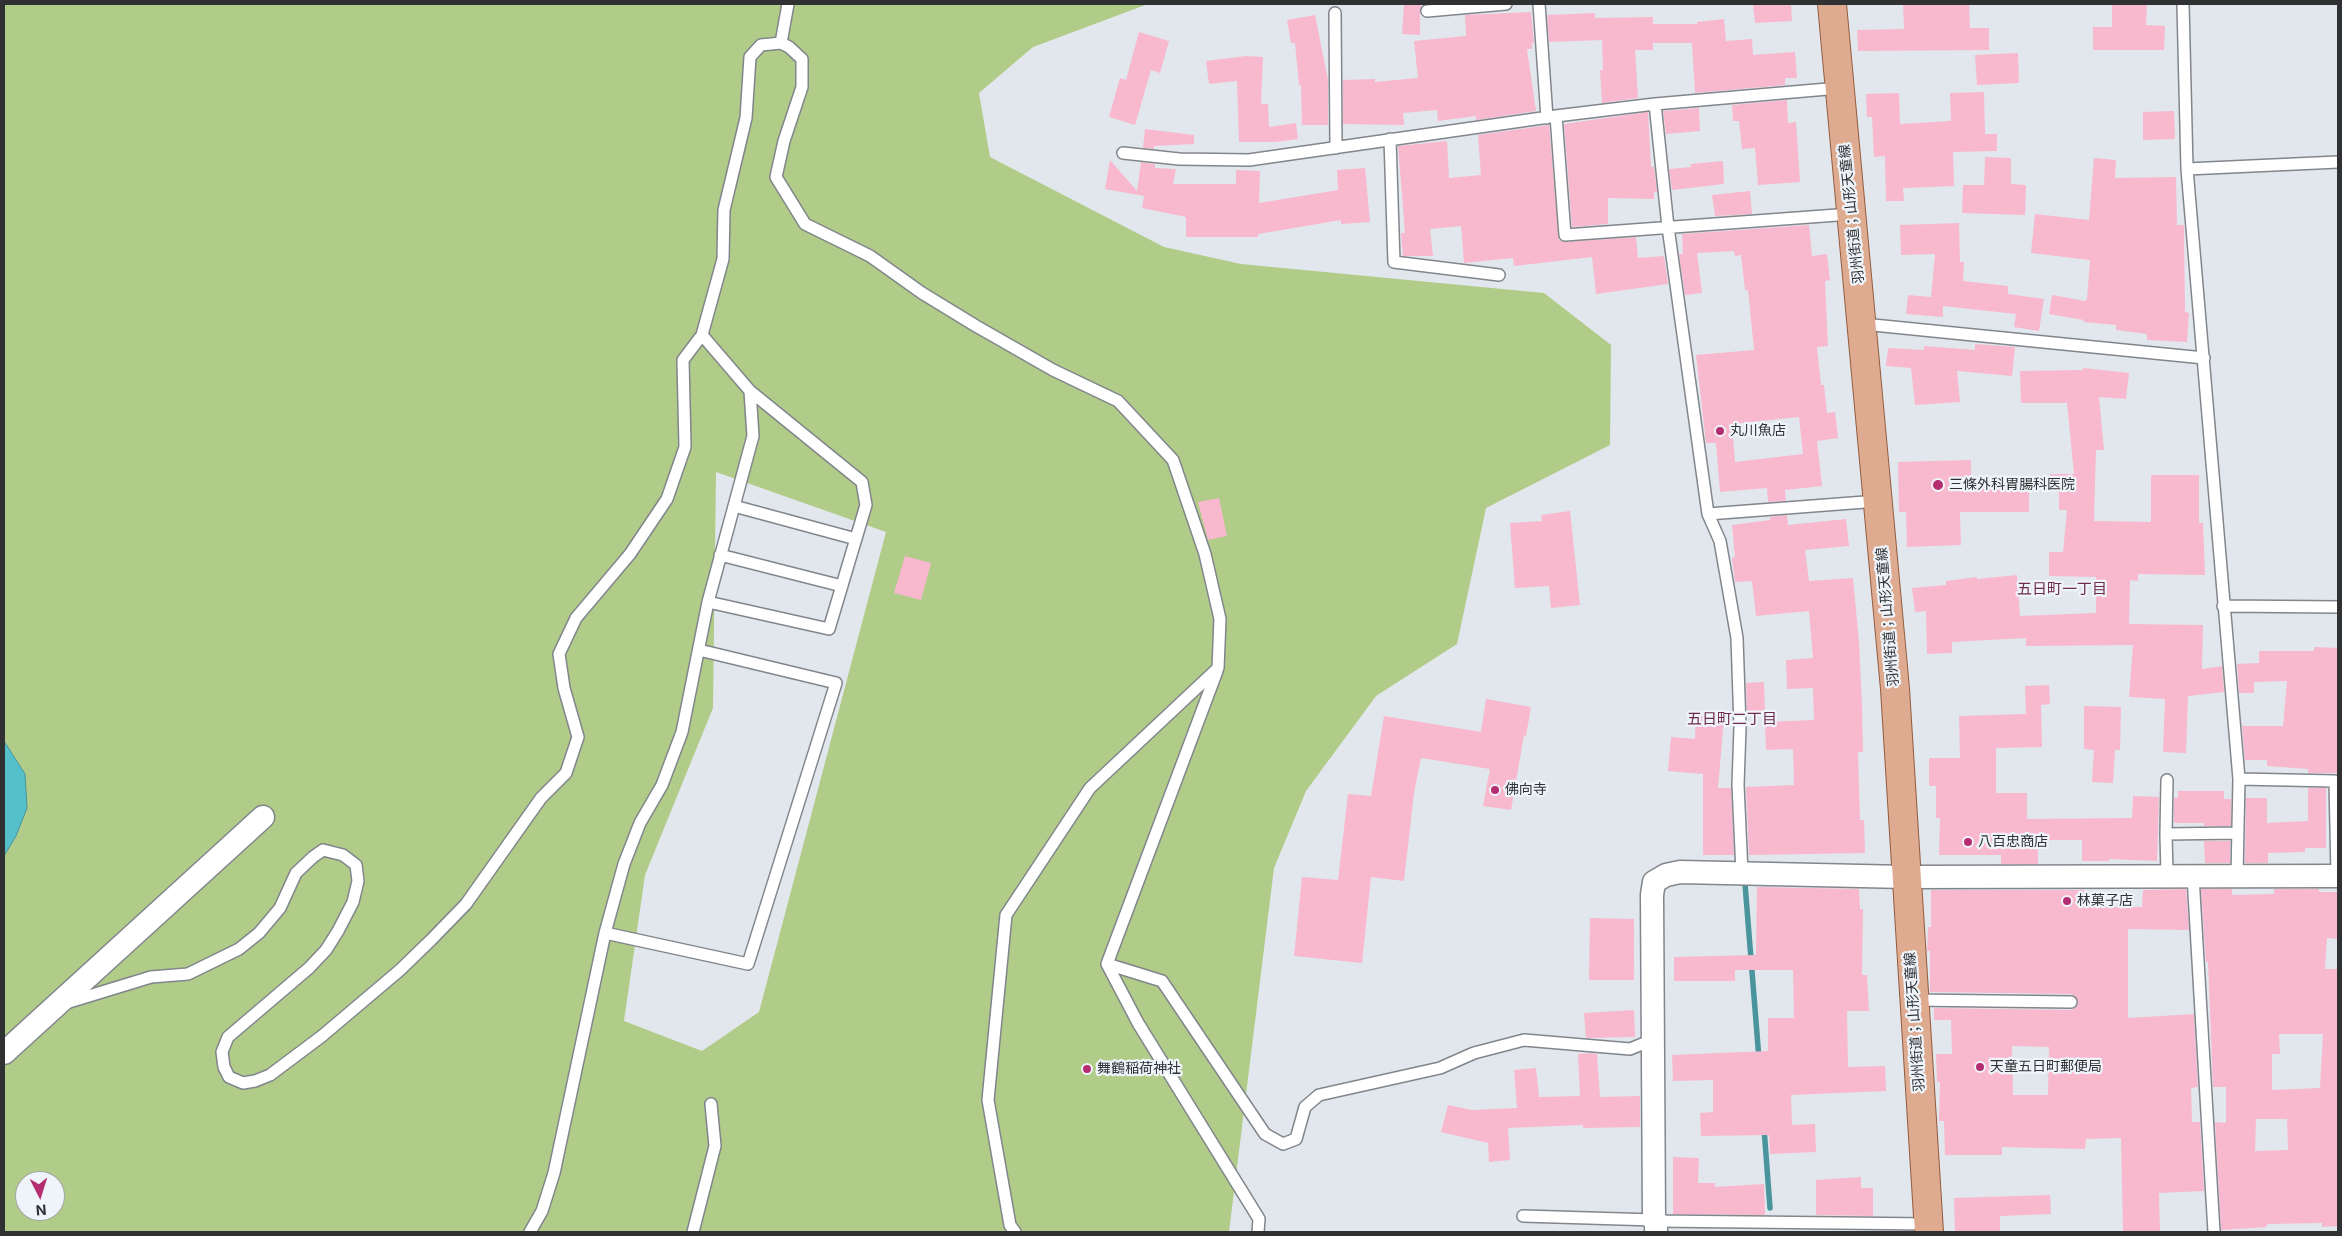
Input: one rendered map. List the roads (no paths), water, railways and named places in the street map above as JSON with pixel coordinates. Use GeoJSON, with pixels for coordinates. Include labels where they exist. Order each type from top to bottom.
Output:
{"type":"FeatureCollection","features":[{"type":"Feature","properties":{"kind":"main road","name":"羽州街道；山形天童線"},"geometry":{"type":"LineString","coordinates":[[1832,4],[1895,689],[1913,1000],[1929,1228]]}},
{"type":"Feature","properties":{"kind":"street"},"geometry":{"type":"LineString","coordinates":[[4,1053],[262,816]]}},
{"type":"Feature","properties":{"kind":"street"},"geometry":{"type":"LineString","coordinates":[[1655,1224],[1652,895],[1654,882],[1666,875],[1680,872],[1906,877],[2337,876]]}},
{"type":"Feature","properties":{"kind":"lane"},"geometry":{"type":"LineString","coordinates":[[781,43],[788,4]]}},
{"type":"Feature","properties":{"kind":"lane"},"geometry":{"type":"LineString","coordinates":[[1427,11],[1506,4]]}},
{"type":"Feature","properties":{"kind":"lane"},"geometry":{"type":"LineString","coordinates":[[1539,4],[1565,235],[1852,214]]}},
{"type":"Feature","properties":{"kind":"lane"},"geometry":{"type":"LineString","coordinates":[[2183,4],[2186,169],[2204,358],[2223,606],[2239,779],[2237,876]]}},
{"type":"Feature","properties":{"kind":"lane"},"geometry":{"type":"LineString","coordinates":[[1335,13],[1336,148]]}},
{"type":"Feature","properties":{"kind":"lane"},"geometry":{"type":"LineString","coordinates":[[56,1006],[152,977],[188,974],[239,949],[259,933],[280,908],[296,873],[313,857],[323,850],[343,855],[356,865],[358,881],[352,902],[338,931],[326,950],[309,968],[228,1037],[222,1052],[224,1067],[230,1077],[243,1082],[256,1081],[270,1075],[322,1036],[400,970],[466,904],[541,798],[566,773],[578,737],[564,688],[559,654],[576,618],[630,554],[667,499],[685,447],[682,360],[702,335],[723,259],[724,210],[746,118],[750,57],[762,45],[781,43],[789,47],[802,59],[802,87],[784,141],[776,177],[805,224],[870,256],[922,293],[1053,370],[1118,401],[1173,460],[1205,554],[1220,619],[1218,668],[1107,964],[1138,1023],[1259,1219],[1258,1232]]}},
{"type":"Feature","properties":{"kind":"lane"},"geometry":{"type":"LineString","coordinates":[[1123,153],[1178,159],[1249,160],[1390,139],[1655,104],[1839,88]]}},
{"type":"Feature","properties":{"kind":"lane"},"geometry":{"type":"LineString","coordinates":[[1655,104],[1668,227],[1708,514],[1720,541],[1737,638],[1740,727],[1738,785],[1742,873]]}},
{"type":"Feature","properties":{"kind":"lane"},"geometry":{"type":"LineString","coordinates":[[1390,139],[1394,262],[1499,275]]}},
{"type":"Feature","properties":{"kind":"lane"},"geometry":{"type":"LineString","coordinates":[[2186,169],[2338,162]]}},
{"type":"Feature","properties":{"kind":"lane"},"geometry":{"type":"LineString","coordinates":[[1862,324],[2204,358]]}},
{"type":"Feature","properties":{"kind":"lane"},"geometry":{"type":"LineString","coordinates":[[702,335],[750,391],[862,482],[866,505],[829,629],[708,602]]}},
{"type":"Feature","properties":{"kind":"lane"},"geometry":{"type":"LineString","coordinates":[[530,1232],[542,1211],[554,1174],[605,933],[624,864],[640,823],[662,785],[682,732],[708,602],[753,436],[750,391]]}},
{"type":"Feature","properties":{"kind":"lane"},"geometry":{"type":"LineString","coordinates":[[1708,514],[1878,501]]}},
{"type":"Feature","properties":{"kind":"lane"},"geometry":{"type":"LineString","coordinates":[[734,506],[856,539]]}},
{"type":"Feature","properties":{"kind":"lane"},"geometry":{"type":"LineString","coordinates":[[720,555],[842,586]]}},
{"type":"Feature","properties":{"kind":"lane"},"geometry":{"type":"LineString","coordinates":[[2223,606],[2338,607]]}},
{"type":"Feature","properties":{"kind":"lane"},"geometry":{"type":"LineString","coordinates":[[605,933],[748,964],[836,683],[699,650]]}},
{"type":"Feature","properties":{"kind":"lane"},"geometry":{"type":"LineString","coordinates":[[1015,1232],[1010,1225],[988,1100],[1006,915],[1090,788],[1218,668]]}},
{"type":"Feature","properties":{"kind":"lane"},"geometry":{"type":"LineString","coordinates":[[2239,779],[2337,781],[2337,876]]}},
{"type":"Feature","properties":{"kind":"lane"},"geometry":{"type":"LineString","coordinates":[[2167,780],[2167,876]]}},
{"type":"Feature","properties":{"kind":"lane"},"geometry":{"type":"LineString","coordinates":[[2166,834],[2238,833]]}},
{"type":"Feature","properties":{"kind":"lane"},"geometry":{"type":"LineString","coordinates":[[2193,876],[2214,1232]]}},
{"type":"Feature","properties":{"kind":"lane"},"geometry":{"type":"LineString","coordinates":[[1107,964],[1162,982],[1265,1134],[1283,1144],[1296,1139],[1305,1106],[1319,1095],[1440,1068],[1474,1053],[1524,1040],[1630,1049],[1652,1040]]}},
{"type":"Feature","properties":{"kind":"lane"},"geometry":{"type":"LineString","coordinates":[[1913,1000],[2071,1002]]}},
{"type":"Feature","properties":{"kind":"lane"},"geometry":{"type":"LineString","coordinates":[[693,1232],[715,1146],[711,1104]]}},
{"type":"Feature","properties":{"kind":"lane"},"geometry":{"type":"LineString","coordinates":[[1523,1216],[1655,1224],[1929,1228]]}},
{"type":"Feature","properties":{"kind":"water"},"geometry":{"type":"Polygon","coordinates":[[[4,741],[25,774],[27,808],[16,836],[4,856],[4,741]]]}},
{"type":"Feature","properties":{"kind":"waterway"},"geometry":{"type":"LineString","coordinates":[[1745,884],[1759,1059]]}},
{"type":"Feature","properties":{"kind":"waterway"},"geometry":{"type":"LineString","coordinates":[[1764,1128],[1770,1208]]}},
{"type":"Feature","properties":{"kind":"place","name":"丸川魚店"},"geometry":{"type":"Point","coordinates":[1720,431]}},
{"type":"Feature","properties":{"kind":"place","name":"三條外科胃腸科医院"},"geometry":{"type":"Point","coordinates":[1938,485]}},
{"type":"Feature","properties":{"kind":"place","name":"佛向寺"},"geometry":{"type":"Point","coordinates":[1495,790]}},
{"type":"Feature","properties":{"kind":"place","name":"八百忠商店"},"geometry":{"type":"Point","coordinates":[1968,842]}},
{"type":"Feature","properties":{"kind":"place","name":"林菓子店"},"geometry":{"type":"Point","coordinates":[2067,901]}},
{"type":"Feature","properties":{"kind":"place","name":"天童五日町郵便局"},"geometry":{"type":"Point","coordinates":[1980,1067]}},
{"type":"Feature","properties":{"kind":"place","name":"舞鶴稲荷神社"},"geometry":{"type":"Point","coordinates":[1087,1069]}},
{"type":"Feature","properties":{"kind":"district","name":"五日町一丁目"},"geometry":{"type":"Point","coordinates":[2062,589]}},
{"type":"Feature","properties":{"kind":"district","name":"五日町二丁目"},"geometry":{"type":"Point","coordinates":[1732,719]}}]}
